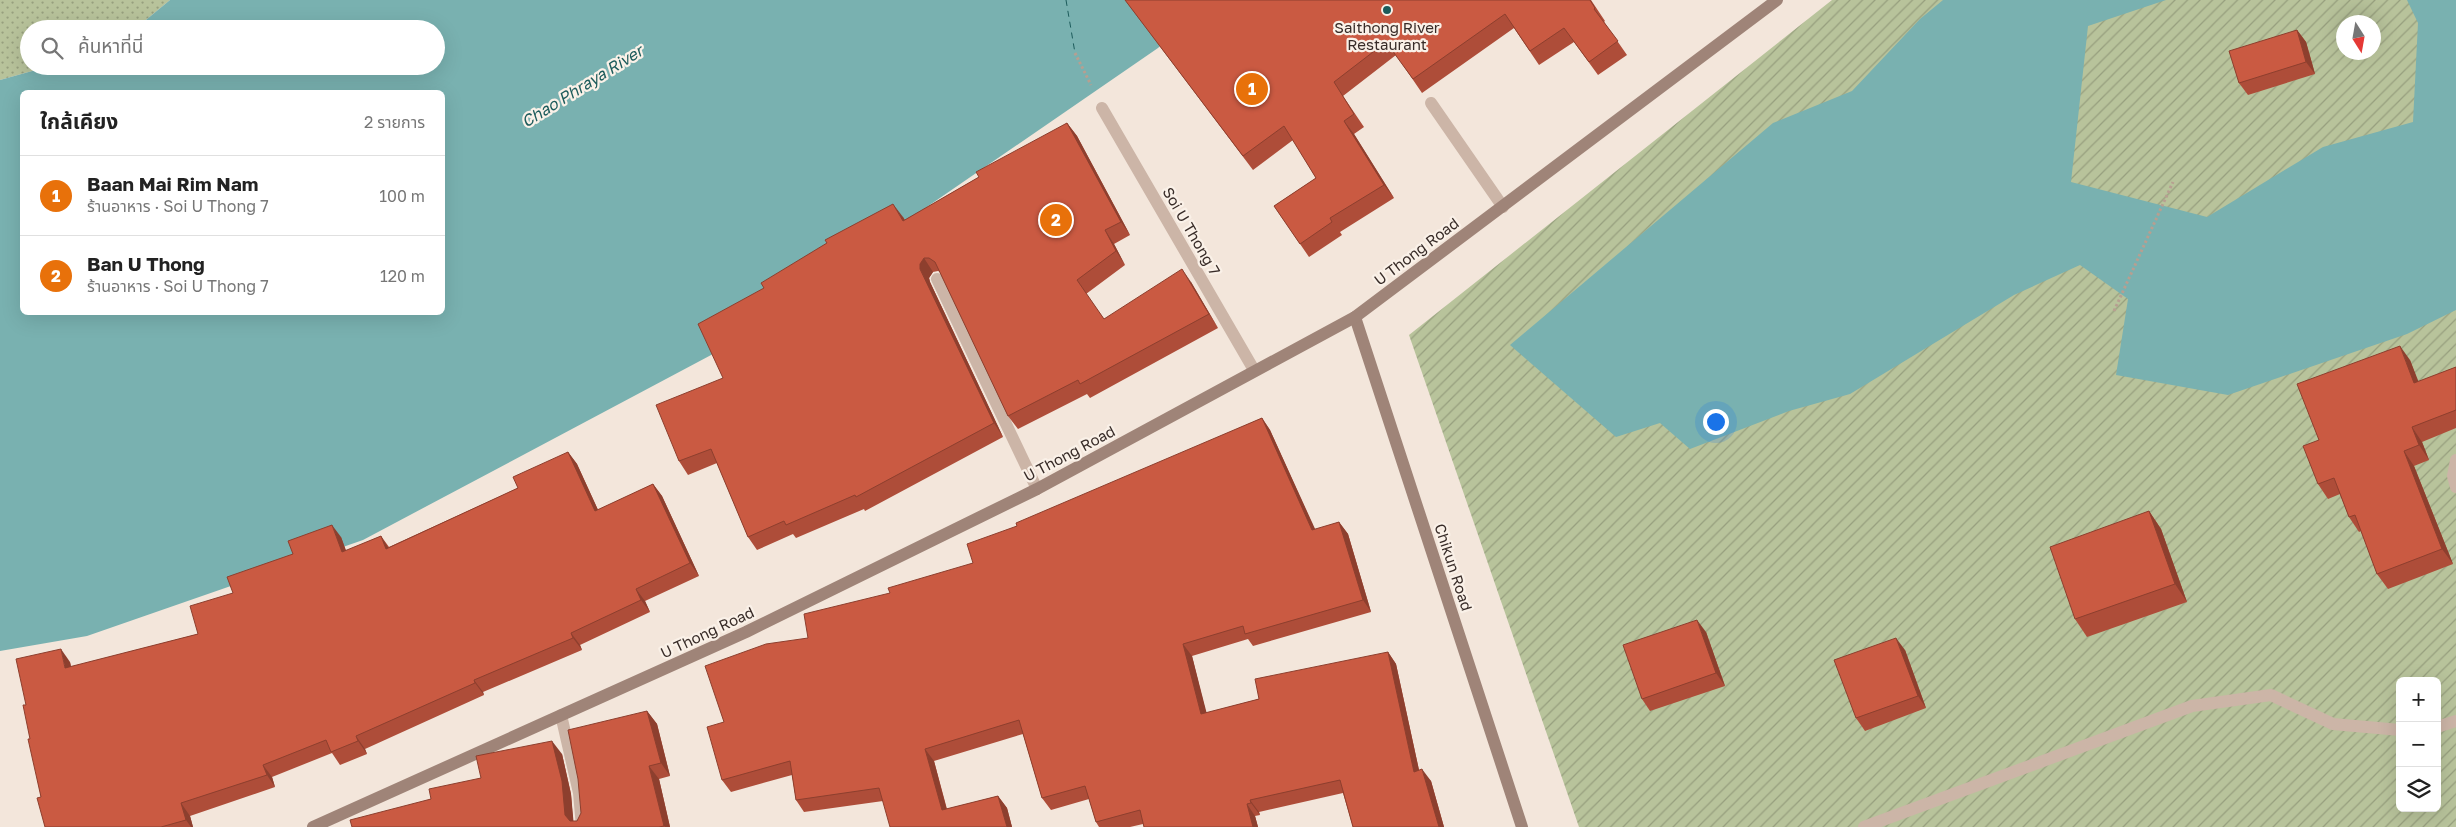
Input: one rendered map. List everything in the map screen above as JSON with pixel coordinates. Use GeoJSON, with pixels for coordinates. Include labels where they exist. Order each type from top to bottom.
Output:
{"type":"FeatureCollection","features":[{"type":"Feature","properties":{"kind":"main road","name":"U Thong Road"},"geometry":{"type":"LineString","coordinates":[[313,827],[746,632],[1037,488],[1355,317],[1777,0]]}},
{"type":"Feature","properties":{"kind":"main road","name":"Chikun Road"},"geometry":{"type":"LineString","coordinates":[[1355,317],[1522,827]]}},
{"type":"Feature","properties":{"kind":"street"},"geometry":{"type":"LineString","coordinates":[[1431,103],[1503,207]]}},
{"type":"Feature","properties":{"kind":"street","name":"Soi U Thong 7"},"geometry":{"type":"LineString","coordinates":[[1102,108],[1254,370]]}},
{"type":"Feature","properties":{"kind":"street"},"geometry":{"type":"LineString","coordinates":[[937,279],[1037,488]]}},
{"type":"Feature","properties":{"kind":"street"},"geometry":{"type":"LineString","coordinates":[[2456,460],[2453,476],[2456,487]]}},
{"type":"Feature","properties":{"kind":"street"},"geometry":{"type":"LineString","coordinates":[[1864,827],[2192,706],[2271,695],[2333,724],[2396,730]]}},
{"type":"Feature","properties":{"kind":"street"},"geometry":{"type":"LineString","coordinates":[[562,715],[579,793],[582,827]]}},
{"type":"Feature","properties":{"kind":"street"},"geometry":{"type":"LineString","coordinates":[[2441,726],[2456,721]]}},
{"type":"Feature","properties":{"kind":"path"},"geometry":{"type":"LineString","coordinates":[[1075,53],[1102,108]]}},
{"type":"Feature","properties":{"kind":"path"},"geometry":{"type":"LineString","coordinates":[[2114,311],[2173,182]]}},
{"type":"Feature","properties":{"kind":"green space"},"geometry":{"type":"Polygon","coordinates":[[[0,0],[170,0],[146,20],[20,20],[20,74],[0,80],[0,0]]]}},
{"type":"Feature","properties":{"kind":"green space"},"geometry":{"type":"Polygon","coordinates":[[[1832,0],[2456,0],[2456,827],[1579,827],[1409,335],[1832,0]]]}},
{"type":"Feature","properties":{"kind":"water","name":"Chao Phraya River"},"geometry":{"type":"Polygon","coordinates":[[[170,0],[1207,0],[1158,48],[713,354],[363,540],[87,636],[0,651],[0,80],[20,74],[445,75],[445,20],[146,20],[170,0]]]}},
{"type":"Feature","properties":{"kind":"water"},"geometry":{"type":"Polygon","coordinates":[[[1943,0],[2166,0],[2088,26],[2071,182],[2207,217],[2323,147],[2413,122],[2418,23],[2407,0],[2456,0],[2456,310],[2407,334],[2228,395],[2116,375],[2128,299],[2080,265],[2014,295],[1850,394],[1789,411],[1690,449],[1660,423],[1616,437],[1510,345],[1773,123],[1852,91],[1920,19],[1943,0]]]}},
{"type":"Feature","properties":{"kind":"building"},"geometry":{"type":"Polygon","coordinates":[[[1125,0],[1590,0],[1594,9],[1618,41],[1589,62],[1564,28],[1530,51],[1505,14],[1413,79],[1386,42],[1334,82],[1354,114],[1344,121],[1384,185],[1330,218],[1332,222],[1300,244],[1274,206],[1316,178],[1284,126],[1243,156],[1125,0]]]}},
{"type":"Feature","properties":{"kind":"building"},"geometry":{"type":"Polygon","coordinates":[[[2297,30],[2306,62],[2239,83],[2229,51],[2297,30]]]}},
{"type":"Feature","properties":{"kind":"building"},"geometry":{"type":"Polygon","coordinates":[[[1067,123],[1121,222],[1105,230],[1116,251],[1077,280],[1104,319],[1182,269],[1209,314],[1080,384],[1078,380],[1008,416],[935,262],[929,258],[924,258],[920,264],[920,269],[994,423],[856,497],[855,495],[786,525],[784,521],[748,537],[711,449],[679,461],[656,405],[723,378],[698,324],[764,288],[761,283],[827,243],[825,240],[893,204],[903,221],[979,177],[976,172],[1067,123]]]}},
{"type":"Feature","properties":{"kind":"building"},"geometry":{"type":"Polygon","coordinates":[[[2400,346],[2414,383],[2456,367],[2456,410],[2412,427],[2419,445],[2404,451],[2442,549],[2377,574],[2355,515],[2349,517],[2334,478],[2318,484],[2303,446],[2319,440],[2297,384],[2400,346]]]}},
{"type":"Feature","properties":{"kind":"building"},"geometry":{"type":"Polygon","coordinates":[[[1262,418],[1312,530],[1339,522],[1363,600],[1245,634],[1243,626],[1183,644],[1201,714],[1259,699],[1255,679],[1388,652],[1414,772],[1422,769],[1439,827],[1353,827],[1340,780],[1250,800],[1251,803],[1247,804],[1253,827],[1144,827],[1140,810],[1096,822],[1085,786],[1042,798],[1019,720],[925,749],[942,810],[998,796],[1007,827],[890,827],[879,788],[796,800],[790,761],[722,780],[707,727],[724,722],[705,666],[766,644],[808,638],[804,614],[890,593],[888,588],[973,563],[967,544],[1017,526],[1016,523],[1262,418]]]}},
{"type":"Feature","properties":{"kind":"building"},"geometry":{"type":"Polygon","coordinates":[[[568,452],[595,511],[653,484],[690,563],[636,589],[641,600],[571,633],[573,638],[474,680],[475,683],[356,736],[358,741],[331,752],[326,740],[263,765],[267,775],[181,803],[186,820],[161,827],[45,827],[37,798],[41,797],[28,739],[30,739],[23,705],[26,705],[16,659],[61,649],[65,668],[198,634],[190,606],[233,593],[227,577],[293,554],[288,541],[332,525],[342,552],[381,536],[386,549],[518,488],[513,477],[568,452]]]}},
{"type":"Feature","properties":{"kind":"building"},"geometry":{"type":"Polygon","coordinates":[[[2149,511],[2175,584],[2075,619],[2050,547],[2149,511]]]}},
{"type":"Feature","properties":{"kind":"building"},"geometry":{"type":"Polygon","coordinates":[[[1697,620],[1716,673],[1642,699],[1623,645],[1697,620]]]}},
{"type":"Feature","properties":{"kind":"building"},"geometry":{"type":"Polygon","coordinates":[[[1896,638],[1918,696],[1856,718],[1834,660],[1896,638]]]}},
{"type":"Feature","properties":{"kind":"building"},"geometry":{"type":"Polygon","coordinates":[[[647,711],[661,763],[649,766],[664,826],[352,827],[350,820],[431,799],[429,789],[481,778],[476,756],[552,741],[562,781],[565,815],[570,821],[577,821],[581,813],[578,779],[568,730],[647,711]]]}},
{"type":"Feature","properties":{"kind":"ferry route"},"geometry":{"type":"LineString","coordinates":[[1066,0],[1075,53]]}},
{"type":"Feature","properties":{"kind":"place","name":"Saithong River Restaurant"},"geometry":{"type":"Point","coordinates":[1387,10]}},
{"type":"Feature","properties":{"kind":"place","name":"Baan Mai Rim Nam"},"geometry":{"type":"Point","coordinates":[1252,89]}},
{"type":"Feature","properties":{"kind":"place","name":"Ban U Thong"},"geometry":{"type":"Point","coordinates":[1056,220]}}]}
